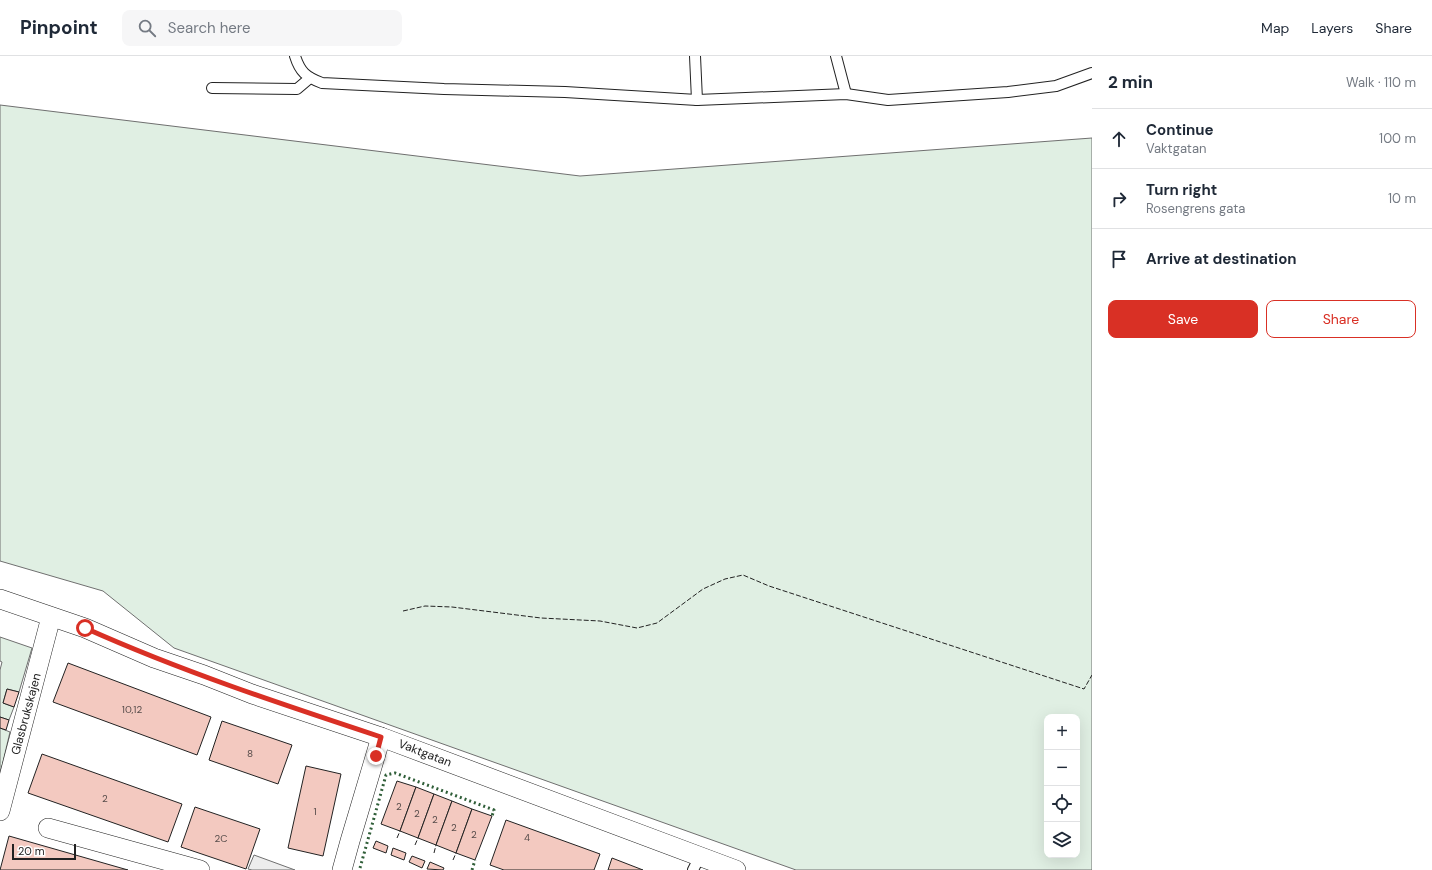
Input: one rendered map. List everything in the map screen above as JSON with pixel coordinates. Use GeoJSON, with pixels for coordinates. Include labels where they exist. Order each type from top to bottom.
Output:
{"type":"FeatureCollection","features":[{"type":"Feature","properties":{"kind":"street","name":"Vaktgatan"},"geometry":{"type":"LineString","coordinates":[[0,599],[85,628],[154,658],[204,675],[252,694],[381,737],[697,863],[736,870]]}},
{"type":"Feature","properties":{"kind":"street","name":"Glasbrukskajen"},"geometry":{"type":"LineString","coordinates":[[0,811],[51,617]]}},
{"type":"Feature","properties":{"kind":"street"},"geometry":{"type":"LineString","coordinates":[[346,869],[350,841],[381,737]]}},
{"type":"Feature","properties":{"kind":"street"},"geometry":{"type":"LineString","coordinates":[[48,828],[200,870]]}},
{"type":"Feature","properties":{"kind":"lane"},"geometry":{"type":"LineString","coordinates":[[295,56],[298,66],[310,78],[322,83],[444,89],[565,92],[697,100],[846,94],[888,100],[1008,92],[1056,86],[1092,73]]}},
{"type":"Feature","properties":{"kind":"lane"},"geometry":{"type":"LineString","coordinates":[[695,56],[697,100]]}},
{"type":"Feature","properties":{"kind":"lane"},"geometry":{"type":"LineString","coordinates":[[836,56],[846,94]]}},
{"type":"Feature","properties":{"kind":"lane"},"geometry":{"type":"LineString","coordinates":[[212,88],[297,89],[310,78]]}},
{"type":"Feature","properties":{"kind":"green space"},"geometry":{"type":"Polygon","coordinates":[[[0,105],[580,176],[1092,138],[1092,870],[796,870],[174,648],[103,591],[0,561],[0,105]]]}},
{"type":"Feature","properties":{"kind":"green space"},"geometry":{"type":"Polygon","coordinates":[[[0,637],[32,648],[19,692],[7,689],[3,703],[14,707],[9,720],[0,717],[0,670],[2,662],[0,661],[0,637]]]}},
{"type":"Feature","properties":{"kind":"green space"},"geometry":{"type":"Polygon","coordinates":[[[0,728],[10,732],[0,774],[0,728]]]}},
{"type":"Feature","properties":{"kind":"shaded area"},"geometry":{"type":"Polygon","coordinates":[[[254,855],[295,870],[248,869],[254,855]]]}},
{"type":"Feature","properties":{"kind":"building"},"geometry":{"type":"Polygon","coordinates":[[[68,663],[211,717],[197,755],[53,702],[68,663]]]}},
{"type":"Feature","properties":{"kind":"building"},"geometry":{"type":"Polygon","coordinates":[[[7,689],[19,692],[14,707],[3,703],[7,689]]]}},
{"type":"Feature","properties":{"kind":"building"},"geometry":{"type":"Polygon","coordinates":[[[0,717],[9,720],[6,730],[0,728],[0,717]]]}},
{"type":"Feature","properties":{"kind":"building"},"geometry":{"type":"Polygon","coordinates":[[[222,721],[292,745],[278,784],[209,760],[222,721]]]}},
{"type":"Feature","properties":{"kind":"building"},"geometry":{"type":"Polygon","coordinates":[[[42,754],[182,804],[168,842],[28,793],[42,754]]]}},
{"type":"Feature","properties":{"kind":"building"},"geometry":{"type":"Polygon","coordinates":[[[306,766],[341,774],[323,856],[288,848],[306,766]]]}},
{"type":"Feature","properties":{"kind":"building"},"geometry":{"type":"Polygon","coordinates":[[[397,781],[416,787],[400,831],[381,824],[397,781]]]}},
{"type":"Feature","properties":{"kind":"building"},"geometry":{"type":"Polygon","coordinates":[[[416,787],[434,794],[418,838],[400,831],[416,787]]]}},
{"type":"Feature","properties":{"kind":"building"},"geometry":{"type":"Polygon","coordinates":[[[434,794],[452,801],[436,845],[418,838],[434,794]]]}},
{"type":"Feature","properties":{"kind":"building"},"geometry":{"type":"Polygon","coordinates":[[[452,801],[472,809],[456,853],[436,845],[452,801]]]}},
{"type":"Feature","properties":{"kind":"building"},"geometry":{"type":"Polygon","coordinates":[[[195,807],[260,829],[246,869],[181,847],[195,807]]]}},
{"type":"Feature","properties":{"kind":"building"},"geometry":{"type":"Polygon","coordinates":[[[472,809],[492,816],[475,860],[456,853],[472,809]]]}},
{"type":"Feature","properties":{"kind":"building"},"geometry":{"type":"Polygon","coordinates":[[[506,820],[600,854],[594,870],[504,870],[490,865],[506,820]]]}},
{"type":"Feature","properties":{"kind":"building"},"geometry":{"type":"Polygon","coordinates":[[[9,836],[128,870],[0,870],[9,836]]]}},
{"type":"Feature","properties":{"kind":"building"},"geometry":{"type":"Polygon","coordinates":[[[376,841],[388,846],[386,853],[373,848],[376,841]]]}},
{"type":"Feature","properties":{"kind":"building"},"geometry":{"type":"Polygon","coordinates":[[[393,848],[406,853],[404,860],[391,855],[393,848]]]}},
{"type":"Feature","properties":{"kind":"building"},"geometry":{"type":"Polygon","coordinates":[[[412,856],[425,861],[422,868],[409,862],[412,856]]]}},
{"type":"Feature","properties":{"kind":"building"},"geometry":{"type":"Polygon","coordinates":[[[612,858],[643,870],[608,870],[612,858]]]}},
{"type":"Feature","properties":{"kind":"building"},"geometry":{"type":"Polygon","coordinates":[[[430,862],[444,868],[443,870],[427,869],[430,862]]]}},
{"type":"Feature","properties":{"kind":"hedge"},"geometry":{"type":"LineString","coordinates":[[360,868],[386,775],[395,773],[494,810],[492,816]]}},
{"type":"Feature","properties":{"kind":"hedge"},"geometry":{"type":"LineString","coordinates":[[472,870],[475,860]]}},
{"type":"Feature","properties":{"kind":"fence"},"geometry":{"type":"LineString","coordinates":[[403,611],[425,606],[452,607],[541,618],[600,621],[637,628],[657,623],[703,589],[725,579],[743,575],[769,586],[1084,689],[1092,675]]}},
{"type":"Feature","properties":{"kind":"fence"},"geometry":{"type":"LineString","coordinates":[[397,838],[400,831]]}},
{"type":"Feature","properties":{"kind":"fence"},"geometry":{"type":"LineString","coordinates":[[415,845],[418,838]]}},
{"type":"Feature","properties":{"kind":"fence"},"geometry":{"type":"LineString","coordinates":[[434,853],[436,845]]}},
{"type":"Feature","properties":{"kind":"fence"},"geometry":{"type":"LineString","coordinates":[[453,860],[456,853]]}},
{"type":"Feature","properties":{"kind":"route"},"geometry":{"type":"LineString","coordinates":[[85,628],[154,658],[204,675],[252,694],[381,737],[376,756]]}}]}
